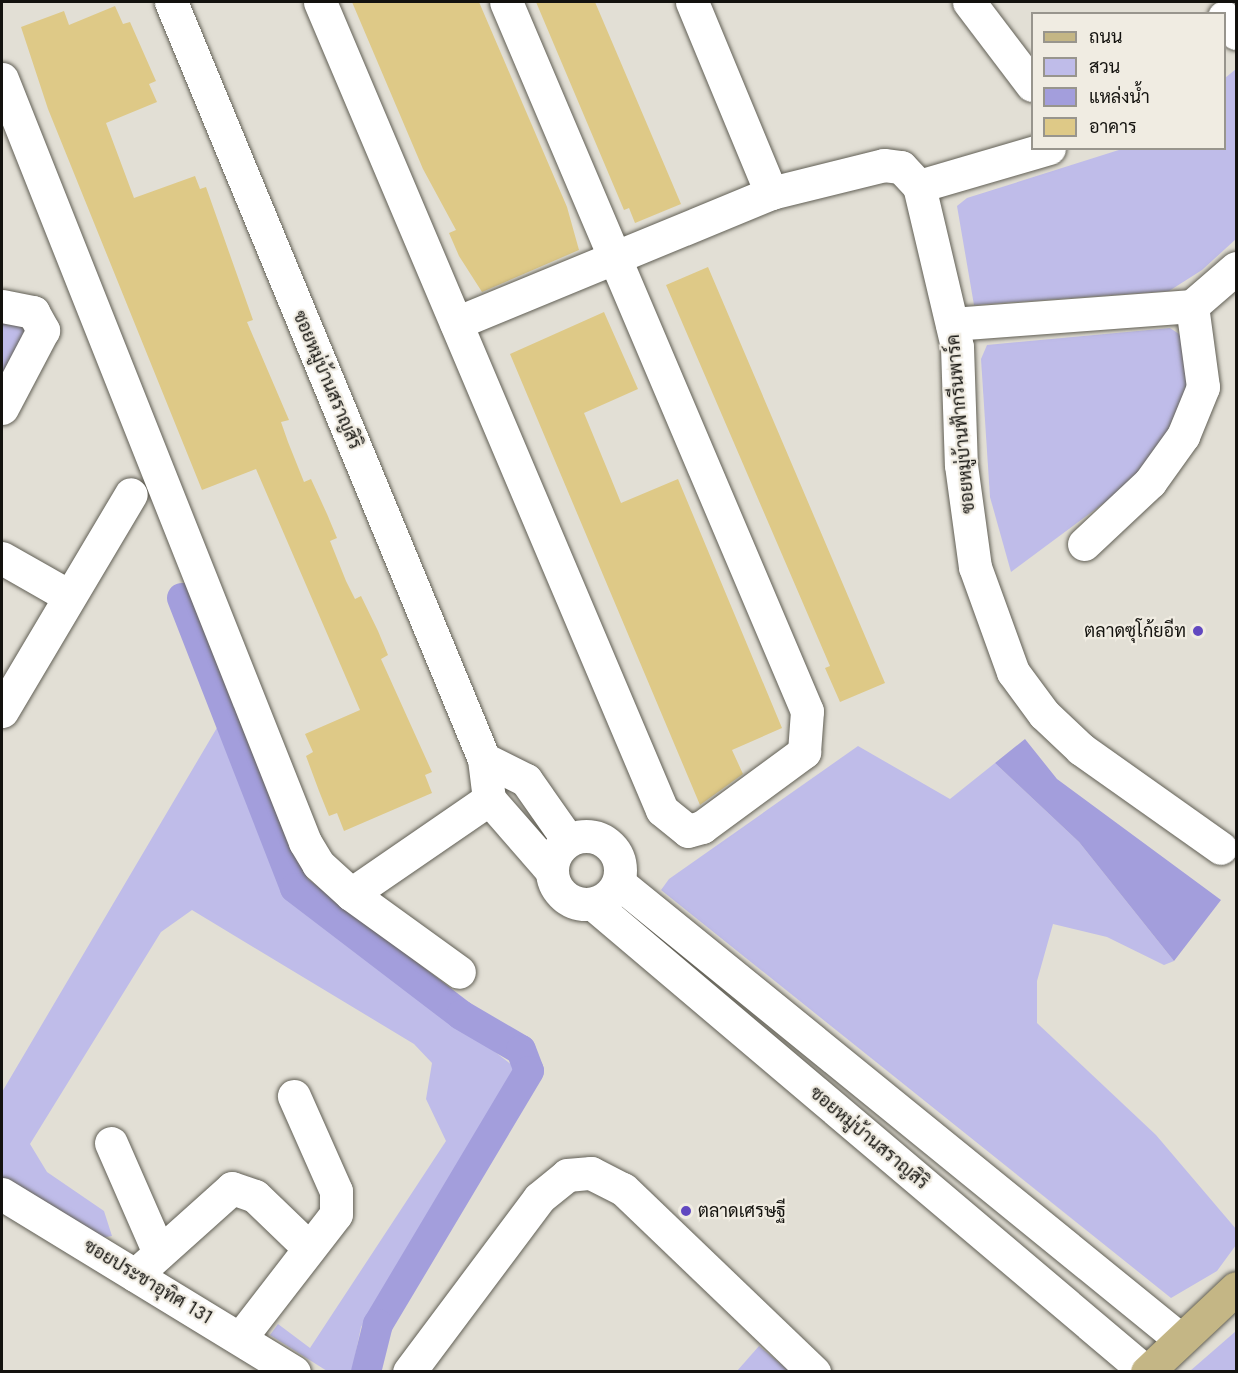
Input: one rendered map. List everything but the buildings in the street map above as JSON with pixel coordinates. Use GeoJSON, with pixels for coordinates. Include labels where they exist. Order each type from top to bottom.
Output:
{"type":"FeatureCollection","features":[{"type":"Feature","properties":{"kind":"main road"},"geometry":{"type":"LineString","coordinates":[[1146,1371],[1236,1288]]}},
{"type":"Feature","properties":{"kind":"street","name":"ซอยหมู่บ้านสราญสิริ"},"geometry":{"type":"LineString","coordinates":[[171,2],[484,759],[489,798],[550,868],[562,896],[593,904],[1146,1371]]}},
{"type":"Feature","properties":{"kind":"street"},"geometry":{"type":"LineString","coordinates":[[320,2],[662,810],[676,827],[702,827],[804,752],[807,711],[616,256],[506,2]]}},
{"type":"Feature","properties":{"kind":"street"},"geometry":{"type":"LineString","coordinates":[[692,2],[771,193]]}},
{"type":"Feature","properties":{"kind":"street"},"geometry":{"type":"LineString","coordinates":[[969,2],[1031,84]]}},
{"type":"Feature","properties":{"kind":"street"},"geometry":{"type":"LineString","coordinates":[[1226,19],[1236,33]]}},
{"type":"Feature","properties":{"kind":"street"},"geometry":{"type":"LineString","coordinates":[[2,79],[305,842],[318,864],[351,894],[459,972]]}},
{"type":"Feature","properties":{"kind":"street"},"geometry":{"type":"LineString","coordinates":[[456,323],[771,193],[884,165],[908,171],[919,186],[1042,150]]}},
{"type":"Feature","properties":{"kind":"street","name":"ซอยหมู่บ้านฟ้ากรีนพาร์ค"},"geometry":{"type":"LineString","coordinates":[[919,186],[952,324],[975,567],[1013,672],[1044,714],[1081,749],[1221,848]]}},
{"type":"Feature","properties":{"kind":"street"},"geometry":{"type":"LineString","coordinates":[[952,324],[1192,306],[1236,268]]}},
{"type":"Feature","properties":{"kind":"street"},"geometry":{"type":"LineString","coordinates":[[2,306],[33,312],[43,330],[2,408]]}},
{"type":"Feature","properties":{"kind":"street"},"geometry":{"type":"LineString","coordinates":[[1084,544],[1150,482],[1183,436],[1203,387],[1202,348],[1192,306]]}},
{"type":"Feature","properties":{"kind":"street"},"geometry":{"type":"LineString","coordinates":[[2,711],[131,494]]}},
{"type":"Feature","properties":{"kind":"street"},"geometry":{"type":"LineString","coordinates":[[2,558],[69,596]]}},
{"type":"Feature","properties":{"kind":"street"},"geometry":{"type":"LineString","coordinates":[[484,759],[525,780],[568,840]]}},
{"type":"Feature","properties":{"kind":"street"},"geometry":{"type":"LineString","coordinates":[[351,894],[489,798]]}},
{"type":"Feature","properties":{"kind":"street"},"geometry":{"type":"LineString","coordinates":[[550,868],[568,840],[589,836],[609,844],[619,863],[618,883],[593,904]]}},
{"type":"Feature","properties":{"kind":"street"},"geometry":{"type":"LineString","coordinates":[[618,883],[1180,1339]]}},
{"type":"Feature","properties":{"kind":"street"},"geometry":{"type":"LineString","coordinates":[[240,1337],[332,1220],[338,1203],[294,1096]]}},
{"type":"Feature","properties":{"kind":"street"},"geometry":{"type":"LineString","coordinates":[[111,1143],[147,1264],[232,1188],[255,1196],[309,1248]]}},
{"type":"Feature","properties":{"kind":"street"},"geometry":{"type":"LineString","coordinates":[[409,1371],[539,1198],[567,1175],[591,1173],[623,1189],[814,1371]]}},
{"type":"Feature","properties":{"kind":"street","name":"ซอยประชาอุทิศ 131"},"geometry":{"type":"LineString","coordinates":[[2,1194],[147,1264],[280,1368]]}},
{"type":"Feature","properties":{"kind":"green space"},"geometry":{"type":"Polygon","coordinates":[[[1236,69],[1236,239],[1202,270],[1169,291],[974,305],[957,206],[967,198],[1119,150],[1226,150],[1226,77],[1236,69]]]}},
{"type":"Feature","properties":{"kind":"green space"},"geometry":{"type":"Polygon","coordinates":[[[2,316],[28,320],[2,395],[2,316]]]}},
{"type":"Feature","properties":{"kind":"green space"},"geometry":{"type":"Polygon","coordinates":[[[1170,328],[1182,336],[1189,355],[1186,390],[1151,468],[1011,572],[990,497],[981,359],[987,345],[1170,328]]]}},
{"type":"Feature","properties":{"kind":"green space"},"geometry":{"type":"Polygon","coordinates":[[[221,721],[284,888],[517,1069],[361,1327],[352,1371],[327,1371],[270,1335],[278,1324],[310,1348],[446,1141],[426,1099],[432,1063],[414,1044],[192,910],[161,932],[30,1144],[47,1172],[104,1211],[112,1236],[94,1239],[2,1178],[2,1092],[221,721]]]}},
{"type":"Feature","properties":{"kind":"green space"},"geometry":{"type":"Polygon","coordinates":[[[858,746],[950,799],[995,763],[1079,842],[1174,961],[1164,965],[1107,937],[1053,924],[1037,981],[1037,1023],[1156,1135],[1236,1229],[1236,1245],[1217,1271],[1171,1298],[661,890],[669,879],[858,746]]]}},
{"type":"Feature","properties":{"kind":"green space"},"geometry":{"type":"Polygon","coordinates":[[[1236,1331],[1236,1371],[1190,1371],[1236,1331]]]}},
{"type":"Feature","properties":{"kind":"green space"},"geometry":{"type":"Polygon","coordinates":[[[759,1346],[789,1371],[737,1371],[759,1346]]]}},
{"type":"Feature","properties":{"kind":"water"},"geometry":{"type":"Polygon","coordinates":[[[1025,739],[1057,779],[1221,900],[1174,961],[1079,842],[995,763],[1025,739]]]}},
{"type":"Feature","properties":{"kind":"waterway"},"geometry":{"type":"LineString","coordinates":[[182,598],[295,888],[461,1015],[521,1050],[529,1071],[378,1324],[366,1372]]}},
{"type":"Feature","properties":{"kind":"place","name":"ตลาดซุโก้ยอีท"},"geometry":{"type":"Point","coordinates":[1198,631]}},
{"type":"Feature","properties":{"kind":"place","name":"ตลาดเศรษฐี"},"geometry":{"type":"Point","coordinates":[686,1211]}}]}
